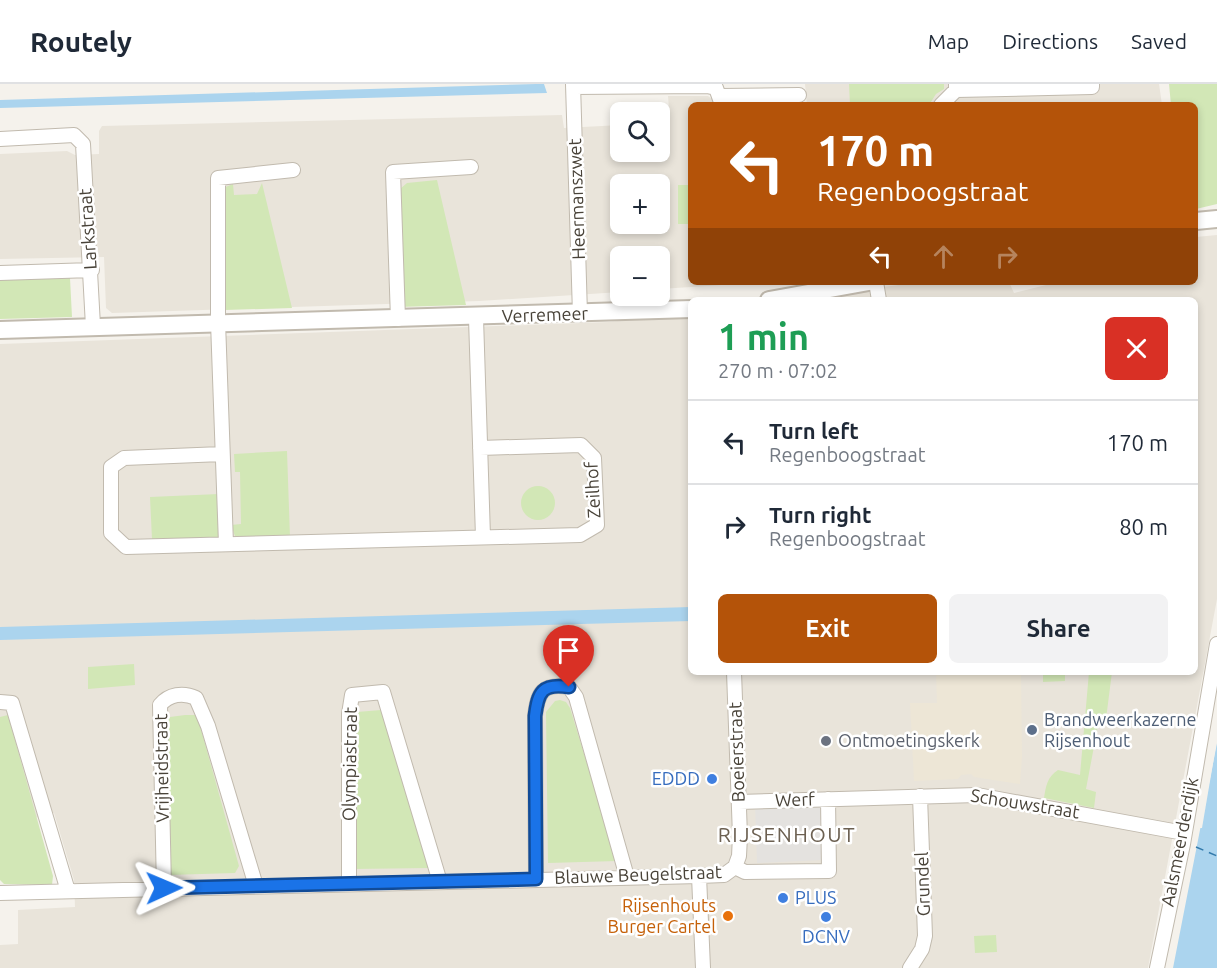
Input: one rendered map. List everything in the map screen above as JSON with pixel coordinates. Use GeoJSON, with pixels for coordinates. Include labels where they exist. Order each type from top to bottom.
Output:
{"type":"FeatureCollection","features":[{"type":"Feature","properties":{"kind":"street"},"geometry":{"type":"LineString","coordinates":[[944,102],[956,87],[1092,87],[1092,84]]}},
{"type":"Feature","properties":{"kind":"street"},"geometry":{"type":"LineString","coordinates":[[573,86],[706,86],[716,88],[721,101],[799,94]]}},
{"type":"Feature","properties":{"kind":"street","name":"Heermanszwet"},"geometry":{"type":"LineString","coordinates":[[573,86],[580,314]]}},
{"type":"Feature","properties":{"kind":"street","name":"Larkstraat"},"geometry":{"type":"LineString","coordinates":[[0,139],[74,135],[83,144],[92,270],[93,326]]}},
{"type":"Feature","properties":{"kind":"street"},"geometry":{"type":"LineString","coordinates":[[398,319],[393,172],[471,167]]}},
{"type":"Feature","properties":{"kind":"street"},"geometry":{"type":"LineString","coordinates":[[226,544],[218,322],[218,178],[293,170]]}},
{"type":"Feature","properties":{"kind":"street"},"geometry":{"type":"LineString","coordinates":[[1198,221],[1217,219]]}},
{"type":"Feature","properties":{"kind":"street"},"geometry":{"type":"LineString","coordinates":[[0,273],[92,270]]}},
{"type":"Feature","properties":{"kind":"street"},"geometry":{"type":"LineString","coordinates":[[786,297],[852,285]]}},
{"type":"Feature","properties":{"kind":"street","name":"Verremeer"},"geometry":{"type":"LineString","coordinates":[[0,330],[218,322],[476,318],[688,309]]}},
{"type":"Feature","properties":{"kind":"street"},"geometry":{"type":"LineString","coordinates":[[476,318],[483,537]]}},
{"type":"Feature","properties":{"kind":"street","name":"Zeilhof"},"geometry":{"type":"LineString","coordinates":[[222,454],[124,458],[111,467],[111,533],[126,547],[580,535],[597,525],[594,458],[581,445],[480,447]]}},
{"type":"Feature","properties":{"kind":"street","name":"Aalsmeerderdijk"},"geometry":{"type":"LineString","coordinates":[[1157,968],[1184,834],[1217,644]]}},
{"type":"Feature","properties":{"kind":"street","name":"Boeierstraat"},"geometry":{"type":"LineString","coordinates":[[734,675],[739,802],[739,856],[735,867]]}},
{"type":"Feature","properties":{"kind":"street"},"geometry":{"type":"LineString","coordinates":[[536,879],[535,716],[537,698],[544,689],[555,685],[569,687],[576,697],[627,877]]}},
{"type":"Feature","properties":{"kind":"street","name":"Olympiastraat"},"geometry":{"type":"LineString","coordinates":[[349,884],[349,714],[352,694],[383,692],[394,722],[440,882]]}},
{"type":"Feature","properties":{"kind":"street","name":"Vrijheidstraat"},"geometry":{"type":"LineString","coordinates":[[164,888],[160,705],[167,697],[177,695],[196,698],[204,717],[256,886]]}},
{"type":"Feature","properties":{"kind":"street"},"geometry":{"type":"LineString","coordinates":[[0,702],[12,703],[69,891]]}},
{"type":"Feature","properties":{"kind":"street","name":"Schouwstraat"},"geometry":{"type":"LineString","coordinates":[[828,799],[957,794],[997,797],[1184,834]]}},
{"type":"Feature","properties":{"kind":"street","name":"Grundel"},"geometry":{"type":"LineString","coordinates":[[910,968],[922,949],[925,936],[920,796]]}},
{"type":"Feature","properties":{"kind":"street","name":"Werf"},"geometry":{"type":"LineString","coordinates":[[735,867],[745,872],[829,871],[828,799],[739,802]]}},
{"type":"Feature","properties":{"kind":"street","name":"Blauwe Beugelstraat"},"geometry":{"type":"LineString","coordinates":[[0,892],[699,876],[724,875],[735,867]]}},
{"type":"Feature","properties":{"kind":"street"},"geometry":{"type":"LineString","coordinates":[[699,876],[703,968]]}},
{"type":"Feature","properties":{"kind":"shaded area"},"geometry":{"type":"Polygon","coordinates":[[[805,84],[1159,84],[1162,102],[807,102],[805,84]]]}},
{"type":"Feature","properties":{"kind":"shaded area"},"geometry":{"type":"Polygon","coordinates":[[[668,96],[708,96],[714,100],[714,102],[688,102],[688,285],[722,285],[670,288],[670,246],[610,246],[610,293],[479,301],[112,313],[106,308],[104,257],[0,259],[0,154],[67,151],[75,155],[99,154],[99,131],[102,126],[562,115],[564,128],[610,126],[610,162],[670,162],[670,102],[668,96]]]}},
{"type":"Feature","properties":{"kind":"shaded area"},"geometry":{"type":"Polygon","coordinates":[[[1217,235],[1217,599],[1148,968],[0,968],[0,945],[18,944],[18,910],[75,907],[74,880],[54,813],[0,827],[0,344],[609,322],[688,312],[688,675],[1198,675],[1198,297],[805,297],[899,285],[1010,285],[1014,293],[1046,285],[1198,285],[1198,237],[1217,235]]]}},
{"type":"Feature","properties":{"kind":"shaded area"},"geometry":{"type":"Polygon","coordinates":[[[936,675],[1021,675],[1020,784],[974,777],[971,774],[961,775],[958,779],[914,781],[910,703],[937,703],[936,675]]]}},
{"type":"Feature","properties":{"kind":"shaded area"},"geometry":{"type":"Polygon","coordinates":[[[822,801],[824,860],[757,863],[755,803],[822,801]]]}},
{"type":"Feature","properties":{"kind":"green space"},"geometry":{"type":"Polygon","coordinates":[[[849,84],[944,84],[944,89],[936,94],[931,102],[850,102],[849,84]]]}},
{"type":"Feature","properties":{"kind":"green space"},"geometry":{"type":"Polygon","coordinates":[[[1169,84],[1217,84],[1217,204],[1198,209],[1198,102],[1171,102],[1169,84]]]}},
{"type":"Feature","properties":{"kind":"green space"},"geometry":{"type":"Polygon","coordinates":[[[437,180],[466,305],[397,307],[400,189],[407,183],[437,180]]]}},
{"type":"Feature","properties":{"kind":"green space"},"geometry":{"type":"Polygon","coordinates":[[[262,183],[292,308],[225,310],[223,188],[233,184],[234,195],[257,194],[262,183]]]}},
{"type":"Feature","properties":{"kind":"green space"},"geometry":{"type":"Polygon","coordinates":[[[678,185],[688,185],[688,224],[678,224],[678,185]]]}},
{"type":"Feature","properties":{"kind":"green space"},"geometry":{"type":"Polygon","coordinates":[[[70,278],[72,317],[0,319],[0,280],[70,278]]]}},
{"type":"Feature","properties":{"kind":"green space"},"geometry":{"type":"Polygon","coordinates":[[[287,451],[290,537],[240,538],[235,536],[231,525],[241,524],[240,472],[235,472],[234,454],[287,451]]]}},
{"type":"Feature","properties":{"kind":"green space"},"geometry":{"type":"Polygon","coordinates":[[[538,486],[550,491],[555,503],[550,515],[538,520],[526,515],[521,503],[526,491],[538,486]]]}},
{"type":"Feature","properties":{"kind":"green space"},"geometry":{"type":"Polygon","coordinates":[[[219,494],[220,538],[152,539],[150,497],[219,494]]]}},
{"type":"Feature","properties":{"kind":"green space"},"geometry":{"type":"Polygon","coordinates":[[[134,664],[135,685],[88,689],[88,667],[134,664]]]}},
{"type":"Feature","properties":{"kind":"green space"},"geometry":{"type":"Polygon","coordinates":[[[1043,675],[1065,675],[1065,681],[1043,682],[1043,675]]]}},
{"type":"Feature","properties":{"kind":"green space"},"geometry":{"type":"Polygon","coordinates":[[[1089,675],[1112,675],[1106,719],[1099,720],[1086,789],[1096,792],[1094,808],[1044,798],[1049,779],[1058,770],[1080,775],[1089,675]]]}},
{"type":"Feature","properties":{"kind":"green space"},"geometry":{"type":"Polygon","coordinates":[[[555,701],[566,702],[570,708],[617,861],[548,863],[546,712],[555,701]]]}},
{"type":"Feature","properties":{"kind":"green space"},"geometry":{"type":"Polygon","coordinates":[[[381,710],[406,783],[429,868],[354,869],[353,718],[357,712],[381,710]]]}},
{"type":"Feature","properties":{"kind":"green space"},"geometry":{"type":"Polygon","coordinates":[[[8,715],[53,876],[52,885],[4,884],[0,880],[0,717],[8,715]]]}},
{"type":"Feature","properties":{"kind":"green space"},"geometry":{"type":"Polygon","coordinates":[[[195,715],[199,722],[239,866],[235,873],[169,875],[166,722],[170,717],[195,715]]]}},
{"type":"Feature","properties":{"kind":"green space"},"geometry":{"type":"Polygon","coordinates":[[[996,935],[997,952],[975,953],[974,936],[996,935]]]}},
{"type":"Feature","properties":{"kind":"water"},"geometry":{"type":"Polygon","coordinates":[[[544,84],[547,93],[0,108],[0,100],[544,84]]]}},
{"type":"Feature","properties":{"kind":"water"},"geometry":{"type":"Polygon","coordinates":[[[688,607],[688,621],[0,640],[0,627],[688,607]]]}},
{"type":"Feature","properties":{"kind":"water"},"geometry":{"type":"Polygon","coordinates":[[[1217,743],[1217,968],[1173,968],[1217,743]]]}},
{"type":"Feature","properties":{"kind":"pier"},"geometry":{"type":"Polygon","coordinates":[[[1217,740],[1202,828],[1199,828],[1214,742],[1217,740]]]}},
{"type":"Feature","properties":{"kind":"ferry route"},"geometry":{"type":"LineString","coordinates":[[1196,847],[1217,856]]}},
{"type":"Feature","properties":{"kind":"place","name":"Brandweerkazerne Rijsenhout"},"geometry":{"type":"Point","coordinates":[1032,730]}},
{"type":"Feature","properties":{"kind":"place","name":"Ontmoetingskerk"},"geometry":{"type":"Point","coordinates":[826,741]}},
{"type":"Feature","properties":{"kind":"place","name":"EDDD"},"geometry":{"type":"Point","coordinates":[712,779]}},
{"type":"Feature","properties":{"kind":"place","name":"PLUS"},"geometry":{"type":"Point","coordinates":[783,898]}},
{"type":"Feature","properties":{"kind":"place","name":"Rijsenhouts Burger Cartel"},"geometry":{"type":"Point","coordinates":[728,916]}},
{"type":"Feature","properties":{"kind":"place","name":"DCNV"},"geometry":{"type":"Point","coordinates":[826,917]}},
{"type":"Feature","properties":{"kind":"district","name":"RIJSENHOUT"},"geometry":{"type":"Point","coordinates":[787,835]}},
{"type":"Feature","properties":{"kind":"route"},"geometry":{"type":"LineString","coordinates":[[164,888],[536,879],[535,716],[537,698],[544,689],[555,685],[569,687]]}}]}
